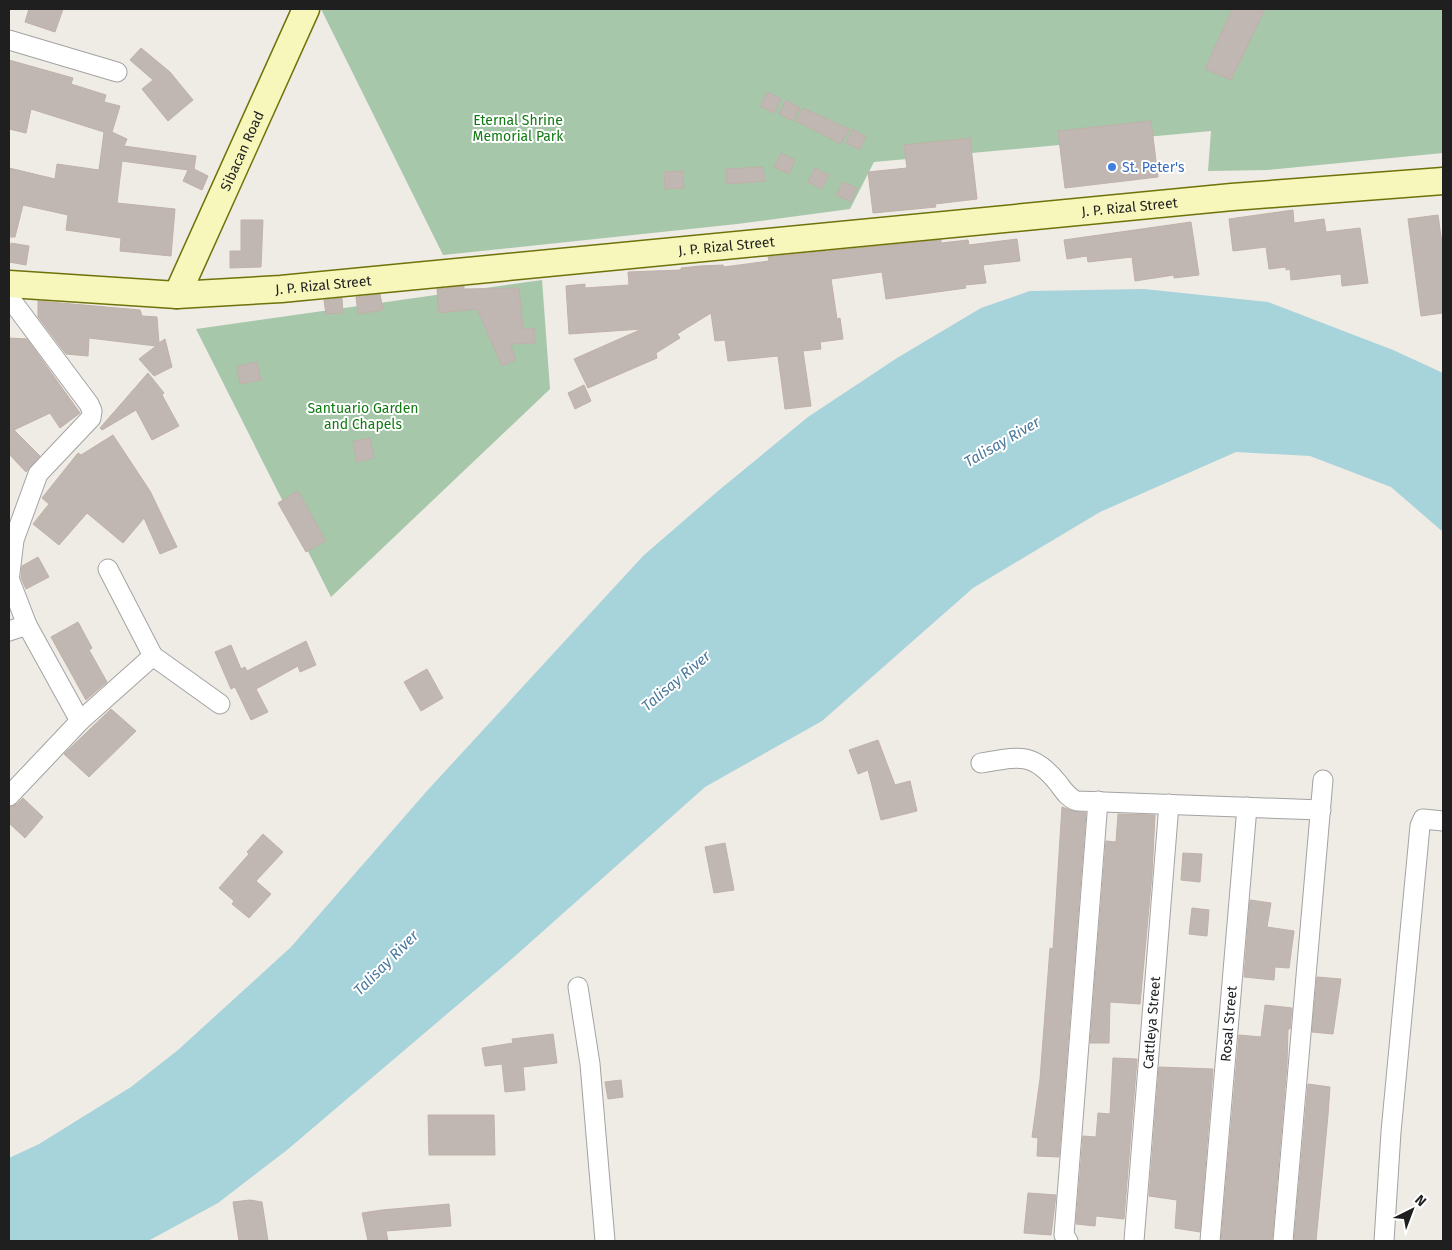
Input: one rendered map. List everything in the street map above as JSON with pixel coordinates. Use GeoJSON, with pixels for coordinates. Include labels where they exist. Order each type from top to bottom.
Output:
{"type":"FeatureCollection","features":[{"type":"Feature","properties":{"kind":"street","name":"Sibacan Road"},"geometry":{"type":"LineString","coordinates":[[177,295],[306,9]]}},
{"type":"Feature","properties":{"kind":"street"},"geometry":{"type":"LineString","coordinates":[[9,40],[116,72]]}},
{"type":"Feature","properties":{"kind":"street","name":"J. P. Rizal Street"},"geometry":{"type":"LineString","coordinates":[[9,284],[177,295],[281,289],[699,247],[1223,198],[1443,181]]}},
{"type":"Feature","properties":{"kind":"street"},"geometry":{"type":"LineString","coordinates":[[9,297],[89,404],[92,411],[90,418],[38,474],[11,540],[9,581],[27,625],[80,721]]}},
{"type":"Feature","properties":{"kind":"street"},"geometry":{"type":"LineString","coordinates":[[108,569],[153,656],[220,704]]}},
{"type":"Feature","properties":{"kind":"street"},"geometry":{"type":"LineString","coordinates":[[9,631],[27,625]]}},
{"type":"Feature","properties":{"kind":"street"},"geometry":{"type":"LineString","coordinates":[[9,796],[80,721],[153,656]]}},
{"type":"Feature","properties":{"kind":"street"},"geometry":{"type":"LineString","coordinates":[[981,762],[1020,758],[1032,759],[1050,773],[1071,799],[1321,810]]}},
{"type":"Feature","properties":{"kind":"street"},"geometry":{"type":"LineString","coordinates":[[1283,1241],[1323,780]]}},
{"type":"Feature","properties":{"kind":"street"},"geometry":{"type":"LineString","coordinates":[[1068,1241],[1064,1235],[1098,801]]}},
{"type":"Feature","properties":{"kind":"street","name":"Cattleya Street"},"geometry":{"type":"LineString","coordinates":[[1134,1241],[1169,804]]}},
{"type":"Feature","properties":{"kind":"street","name":"Rosal Street"},"geometry":{"type":"LineString","coordinates":[[1210,1241],[1248,807]]}},
{"type":"Feature","properties":{"kind":"street"},"geometry":{"type":"LineString","coordinates":[[1384,1241],[1391,1132],[1420,826],[1423,819],[1443,821]]}},
{"type":"Feature","properties":{"kind":"street"},"geometry":{"type":"LineString","coordinates":[[578,987],[590,1064],[606,1241]]}},
{"type":"Feature","properties":{"kind":"green space","name":"Eternal Shrine Memorial Park"},"geometry":{"type":"Polygon","coordinates":[[[321,9],[1443,9],[1443,153],[1268,170],[1208,171],[1211,131],[874,162],[850,209],[737,224],[443,255],[321,9]]]}},
{"type":"Feature","properties":{"kind":"green space","name":"Santuario Garden and Chapels"},"geometry":{"type":"Polygon","coordinates":[[[542,280],[550,389],[331,597],[196,329],[542,280]]]}},
{"type":"Feature","properties":{"kind":"water","name":"Talisay River"},"geometry":{"type":"Polygon","coordinates":[[[1144,289],[1268,302],[1393,350],[1443,373],[1443,532],[1391,487],[1310,456],[1236,452],[1100,512],[973,588],[822,721],[705,787],[514,957],[287,1150],[218,1203],[148,1241],[9,1241],[9,1158],[39,1144],[131,1087],[178,1050],[291,947],[426,792],[643,556],[718,491],[808,417],[897,358],[981,308],[1030,291],[1144,289]]]}},
{"type":"Feature","properties":{"kind":"building"},"geometry":{"type":"Polygon","coordinates":[[[29,9],[63,9],[55,32],[25,22],[29,9]]]}},
{"type":"Feature","properties":{"kind":"building"},"geometry":{"type":"Polygon","coordinates":[[[1232,9],[1265,9],[1231,80],[1205,69],[1232,9]]]}},
{"type":"Feature","properties":{"kind":"building"},"geometry":{"type":"Polygon","coordinates":[[[141,48],[170,72],[193,100],[168,121],[142,89],[153,80],[130,60],[141,48]]]}},
{"type":"Feature","properties":{"kind":"building"},"geometry":{"type":"Polygon","coordinates":[[[9,60],[73,78],[71,84],[106,95],[104,102],[120,106],[112,132],[127,139],[124,146],[196,156],[194,169],[208,176],[202,190],[183,181],[188,170],[122,161],[117,203],[175,209],[171,256],[120,251],[121,238],[66,230],[68,215],[23,205],[15,237],[9,237],[9,168],[55,179],[57,164],[99,170],[104,132],[31,109],[26,133],[9,129],[9,60]]]}},
{"type":"Feature","properties":{"kind":"building"},"geometry":{"type":"Polygon","coordinates":[[[767,92],[781,99],[774,113],[760,106],[767,92]]]}},
{"type":"Feature","properties":{"kind":"building"},"geometry":{"type":"Polygon","coordinates":[[[786,100],[800,108],[793,121],[779,114],[786,100]]]}},
{"type":"Feature","properties":{"kind":"building"},"geometry":{"type":"Polygon","coordinates":[[[803,108],[849,129],[841,144],[796,121],[803,108]]]}},
{"type":"Feature","properties":{"kind":"building"},"geometry":{"type":"Polygon","coordinates":[[[1151,121],[1158,177],[1065,188],[1058,131],[1151,121]]]}},
{"type":"Feature","properties":{"kind":"building"},"geometry":{"type":"Polygon","coordinates":[[[852,129],[866,136],[860,150],[846,143],[852,129]]]}},
{"type":"Feature","properties":{"kind":"building"},"geometry":{"type":"Polygon","coordinates":[[[970,138],[977,199],[935,204],[936,207],[873,213],[868,172],[907,168],[904,145],[970,138]]]}},
{"type":"Feature","properties":{"kind":"building"},"geometry":{"type":"Polygon","coordinates":[[[781,153],[795,160],[789,174],[774,167],[781,153]]]}},
{"type":"Feature","properties":{"kind":"building"},"geometry":{"type":"Polygon","coordinates":[[[763,167],[765,181],[727,184],[726,169],[763,167]]]}},
{"type":"Feature","properties":{"kind":"building"},"geometry":{"type":"Polygon","coordinates":[[[815,168],[829,175],[822,189],[808,182],[815,168]]]}},
{"type":"Feature","properties":{"kind":"building"},"geometry":{"type":"Polygon","coordinates":[[[683,171],[684,188],[665,189],[664,172],[683,171]]]}},
{"type":"Feature","properties":{"kind":"building"},"geometry":{"type":"Polygon","coordinates":[[[843,182],[857,188],[851,202],[836,195],[843,182]]]}},
{"type":"Feature","properties":{"kind":"building"},"geometry":{"type":"Polygon","coordinates":[[[1293,210],[1294,223],[1324,219],[1326,232],[1360,228],[1368,283],[1342,286],[1341,274],[1291,280],[1290,269],[1286,270],[1286,267],[1269,269],[1266,247],[1233,251],[1229,219],[1293,210]]]}},
{"type":"Feature","properties":{"kind":"building"},"geometry":{"type":"Polygon","coordinates":[[[1438,215],[1443,251],[1443,313],[1421,316],[1408,219],[1438,215]]]}},
{"type":"Feature","properties":{"kind":"building"},"geometry":{"type":"Polygon","coordinates":[[[241,220],[263,220],[261,267],[230,268],[230,251],[241,251],[241,220]]]}},
{"type":"Feature","properties":{"kind":"building"},"geometry":{"type":"Polygon","coordinates":[[[1191,222],[1199,275],[1174,278],[1174,275],[1135,281],[1132,257],[1088,262],[1087,256],[1067,259],[1064,240],[1191,222]]]}},
{"type":"Feature","properties":{"kind":"building"},"geometry":{"type":"Polygon","coordinates":[[[1017,239],[1020,261],[983,265],[986,283],[965,285],[966,288],[886,299],[882,272],[831,279],[837,319],[840,318],[843,339],[820,342],[821,349],[803,351],[811,406],[785,409],[778,356],[728,361],[725,340],[715,341],[711,313],[677,334],[680,338],[656,353],[657,358],[588,388],[574,359],[642,329],[569,334],[566,286],[585,284],[585,288],[629,285],[628,272],[681,270],[681,268],[700,266],[723,265],[724,267],[769,261],[768,257],[941,240],[941,243],[968,240],[969,245],[1017,239]]]}},
{"type":"Feature","properties":{"kind":"building"},"geometry":{"type":"Polygon","coordinates":[[[11,243],[29,246],[26,265],[9,262],[11,243]]]}},
{"type":"Feature","properties":{"kind":"building"},"geometry":{"type":"Polygon","coordinates":[[[464,286],[464,289],[519,288],[523,329],[534,328],[535,343],[510,344],[516,360],[502,366],[477,309],[439,313],[437,289],[464,286]]]}},
{"type":"Feature","properties":{"kind":"building"},"geometry":{"type":"Polygon","coordinates":[[[380,294],[383,310],[358,314],[356,297],[380,294]]]}},
{"type":"Feature","properties":{"kind":"building"},"geometry":{"type":"Polygon","coordinates":[[[342,298],[343,313],[326,314],[324,300],[342,298]]]}},
{"type":"Feature","properties":{"kind":"building"},"geometry":{"type":"Polygon","coordinates":[[[38,301],[140,310],[142,316],[157,317],[159,343],[165,339],[172,367],[154,376],[139,359],[156,346],[89,338],[88,356],[66,354],[38,317],[38,301]]]}},
{"type":"Feature","properties":{"kind":"building"},"geometry":{"type":"Polygon","coordinates":[[[9,338],[27,339],[80,413],[60,428],[50,413],[14,430],[40,456],[26,472],[9,454],[9,338]]]}},
{"type":"Feature","properties":{"kind":"building"},"geometry":{"type":"Polygon","coordinates":[[[257,362],[261,380],[240,384],[237,366],[257,362]]]}},
{"type":"Feature","properties":{"kind":"building"},"geometry":{"type":"Polygon","coordinates":[[[148,373],[164,393],[162,395],[179,426],[152,440],[136,410],[102,430],[100,428],[148,373]]]}},
{"type":"Feature","properties":{"kind":"building"},"geometry":{"type":"Polygon","coordinates":[[[584,385],[591,401],[575,409],[568,393],[584,385]]]}},
{"type":"Feature","properties":{"kind":"building"},"geometry":{"type":"Polygon","coordinates":[[[113,435],[150,491],[177,547],[160,554],[144,518],[123,543],[87,513],[59,545],[33,524],[49,504],[42,498],[78,453],[81,455],[113,435]]]}},
{"type":"Feature","properties":{"kind":"building"},"geometry":{"type":"Polygon","coordinates":[[[370,438],[374,458],[357,462],[353,441],[370,438]]]}},
{"type":"Feature","properties":{"kind":"building"},"geometry":{"type":"Polygon","coordinates":[[[298,491],[326,541],[306,552],[278,503],[298,491]]]}},
{"type":"Feature","properties":{"kind":"building"},"geometry":{"type":"Polygon","coordinates":[[[38,557],[49,577],[26,589],[21,578],[22,566],[38,557]]]}},
{"type":"Feature","properties":{"kind":"building"},"geometry":{"type":"Polygon","coordinates":[[[78,622],[92,648],[89,650],[107,682],[86,700],[51,637],[78,622]]]}},
{"type":"Feature","properties":{"kind":"building"},"geometry":{"type":"Polygon","coordinates":[[[306,641],[316,665],[300,672],[298,666],[256,689],[268,712],[251,720],[235,687],[231,689],[215,652],[231,645],[241,669],[245,667],[247,671],[306,641]]]}},
{"type":"Feature","properties":{"kind":"building"},"geometry":{"type":"Polygon","coordinates":[[[427,669],[443,698],[421,711],[404,682],[427,669]]]}},
{"type":"Feature","properties":{"kind":"building"},"geometry":{"type":"Polygon","coordinates":[[[111,709],[136,731],[89,777],[64,754],[111,709]]]}},
{"type":"Feature","properties":{"kind":"building"},"geometry":{"type":"Polygon","coordinates":[[[878,740],[895,785],[910,781],[917,811],[881,820],[868,770],[858,774],[849,750],[878,740]]]}},
{"type":"Feature","properties":{"kind":"building"},"geometry":{"type":"Polygon","coordinates":[[[23,798],[43,817],[25,838],[9,823],[9,807],[17,804],[23,798]]]}},
{"type":"Feature","properties":{"kind":"building"},"geometry":{"type":"Polygon","coordinates":[[[1062,807],[1086,813],[1059,1157],[1037,1156],[1038,1138],[1032,1137],[1040,1079],[1050,948],[1053,949],[1062,807]]]}},
{"type":"Feature","properties":{"kind":"building"},"geometry":{"type":"Polygon","coordinates":[[[1118,814],[1155,815],[1152,874],[1140,1004],[1110,1002],[1109,1043],[1090,1043],[1106,841],[1116,842],[1118,814]]]}},
{"type":"Feature","properties":{"kind":"building"},"geometry":{"type":"Polygon","coordinates":[[[263,834],[283,852],[256,881],[271,894],[249,918],[232,904],[234,901],[219,888],[249,854],[247,852],[263,834]]]}},
{"type":"Feature","properties":{"kind":"building"},"geometry":{"type":"Polygon","coordinates":[[[725,843],[734,890],[714,893],[705,847],[725,843]]]}},
{"type":"Feature","properties":{"kind":"building"},"geometry":{"type":"Polygon","coordinates":[[[1183,853],[1202,854],[1200,882],[1181,880],[1183,853]]]}},
{"type":"Feature","properties":{"kind":"building"},"geometry":{"type":"Polygon","coordinates":[[[1250,900],[1271,903],[1267,927],[1294,931],[1289,968],[1275,967],[1274,980],[1244,977],[1250,900]]]}},
{"type":"Feature","properties":{"kind":"building"},"geometry":{"type":"Polygon","coordinates":[[[1192,908],[1209,910],[1207,936],[1189,934],[1192,908]]]}},
{"type":"Feature","properties":{"kind":"building"},"geometry":{"type":"Polygon","coordinates":[[[1317,977],[1341,979],[1333,1034],[1312,1032],[1317,977]]]}},
{"type":"Feature","properties":{"kind":"building"},"geometry":{"type":"Polygon","coordinates":[[[1265,1005],[1292,1008],[1290,1029],[1288,1029],[1287,1064],[1272,1241],[1221,1241],[1239,1035],[1261,1037],[1265,1005]]]}},
{"type":"Feature","properties":{"kind":"building"},"geometry":{"type":"Polygon","coordinates":[[[553,1034],[557,1063],[523,1067],[525,1090],[505,1092],[502,1064],[485,1066],[482,1048],[513,1043],[512,1039],[553,1034]]]}},
{"type":"Feature","properties":{"kind":"building"},"geometry":{"type":"Polygon","coordinates":[[[1113,1058],[1137,1059],[1124,1219],[1096,1216],[1095,1226],[1076,1224],[1083,1136],[1096,1137],[1098,1113],[1110,1114],[1113,1058]]]}},
{"type":"Feature","properties":{"kind":"building"},"geometry":{"type":"Polygon","coordinates":[[[1159,1067],[1213,1069],[1200,1232],[1175,1228],[1177,1200],[1149,1196],[1159,1067]]]}},
{"type":"Feature","properties":{"kind":"building"},"geometry":{"type":"Polygon","coordinates":[[[621,1080],[623,1097],[608,1099],[605,1082],[621,1080]]]}},
{"type":"Feature","properties":{"kind":"building"},"geometry":{"type":"Polygon","coordinates":[[[1308,1084],[1330,1087],[1328,1115],[1316,1241],[1294,1241],[1308,1084]]]}},
{"type":"Feature","properties":{"kind":"building"},"geometry":{"type":"Polygon","coordinates":[[[428,1115],[494,1115],[495,1155],[429,1155],[428,1115]]]}},
{"type":"Feature","properties":{"kind":"building"},"geometry":{"type":"Polygon","coordinates":[[[1028,1193],[1056,1195],[1051,1235],[1024,1233],[1028,1193]]]}},
{"type":"Feature","properties":{"kind":"building"},"geometry":{"type":"Polygon","coordinates":[[[250,1200],[262,1202],[268,1241],[239,1241],[233,1202],[250,1200]]]}},
{"type":"Feature","properties":{"kind":"building"},"geometry":{"type":"Polygon","coordinates":[[[449,1204],[451,1226],[386,1231],[388,1241],[368,1241],[362,1213],[449,1204]]]}},
{"type":"Feature","properties":{"kind":"place","name":"St. Peter's"},"geometry":{"type":"Point","coordinates":[1112,167]}}]}
